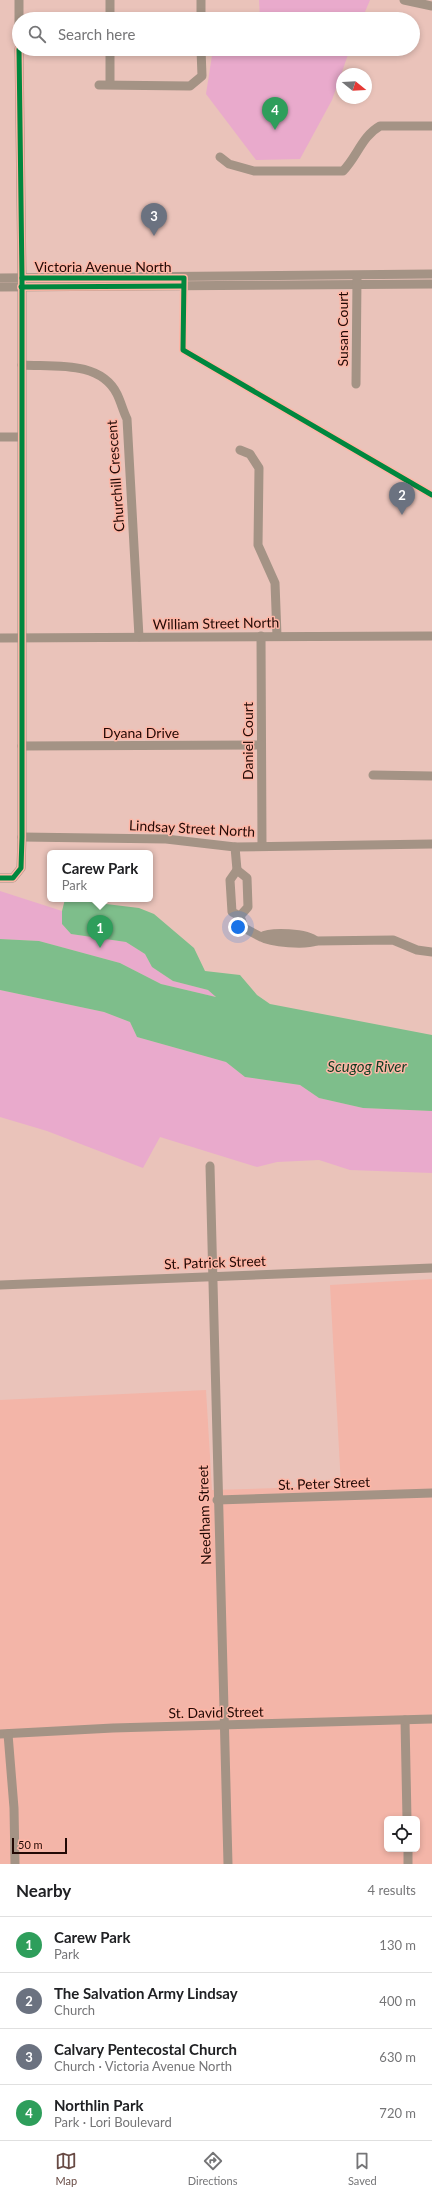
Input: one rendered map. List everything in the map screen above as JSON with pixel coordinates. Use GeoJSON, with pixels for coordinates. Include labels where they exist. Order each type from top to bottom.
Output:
{"type":"FeatureCollection","features":[{"type":"Feature","properties":{"kind":"street"},"geometry":{"type":"LineString","coordinates":[[19,0],[19,12]]}},
{"type":"Feature","properties":{"kind":"street"},"geometry":{"type":"LineString","coordinates":[[110,0],[110,12]]}},
{"type":"Feature","properties":{"kind":"street"},"geometry":{"type":"LineString","coordinates":[[201,0],[201,12]]}},
{"type":"Feature","properties":{"kind":"street"},"geometry":{"type":"LineString","coordinates":[[404,0],[432,6]]}},
{"type":"Feature","properties":{"kind":"street"},"geometry":{"type":"LineString","coordinates":[[0,878],[13,878],[21,868],[22,837],[22,282],[19,56]]}},
{"type":"Feature","properties":{"kind":"street"},"geometry":{"type":"LineString","coordinates":[[110,56],[110,84]]}},
{"type":"Feature","properties":{"kind":"street"},"geometry":{"type":"LineString","coordinates":[[98,85],[190,86],[202,76],[201,56]]}},
{"type":"Feature","properties":{"kind":"street"},"geometry":{"type":"LineString","coordinates":[[220,157],[229,164],[254,171],[343,170],[368,135],[380,126],[432,126]]}},
{"type":"Feature","properties":{"kind":"street","name":"Victoria Avenue North"},"geometry":{"type":"LineString","coordinates":[[0,278],[22,282],[226,286],[356,280],[432,274]]}},
{"type":"Feature","properties":{"kind":"street"},"geometry":{"type":"LineString","coordinates":[[226,286],[227,276]]}},
{"type":"Feature","properties":{"kind":"street","name":"Victoria Avenue North"},"geometry":{"type":"LineString","coordinates":[[0,286],[22,282],[227,276],[432,284]]}},
{"type":"Feature","properties":{"kind":"street","name":"Susan Court"},"geometry":{"type":"LineString","coordinates":[[356,280],[356,384]]}},
{"type":"Feature","properties":{"kind":"street","name":"Churchill Crescent"},"geometry":{"type":"LineString","coordinates":[[22,365],[84,368],[105,380],[116,392],[127,420],[140,637]]}},
{"type":"Feature","properties":{"kind":"street"},"geometry":{"type":"LineString","coordinates":[[0,437],[21,436]]}},
{"type":"Feature","properties":{"kind":"street"},"geometry":{"type":"LineString","coordinates":[[240,450],[250,454],[259,468],[258,545],[275,583],[277,636]]}},
{"type":"Feature","properties":{"kind":"street","name":"Daniel Court"},"geometry":{"type":"LineString","coordinates":[[261,636],[262,846]]}},
{"type":"Feature","properties":{"kind":"street","name":"William Street North"},"geometry":{"type":"LineString","coordinates":[[0,638],[432,636]]}},
{"type":"Feature","properties":{"kind":"street","name":"Dyana Drive"},"geometry":{"type":"LineString","coordinates":[[22,746],[261,745]]}},
{"type":"Feature","properties":{"kind":"street"},"geometry":{"type":"LineString","coordinates":[[373,775],[432,776]]}},
{"type":"Feature","properties":{"kind":"street","name":"Lindsay Street North"},"geometry":{"type":"LineString","coordinates":[[22,837],[166,839],[235,847],[432,844]]}},
{"type":"Feature","properties":{"kind":"street"},"geometry":{"type":"LineString","coordinates":[[235,847],[237,870],[230,880],[232,912],[240,916],[244,928],[261,937],[267,934],[291,939],[311,936],[316,941],[393,940],[417,950],[432,952]]}},
{"type":"Feature","properties":{"kind":"street"},"geometry":{"type":"LineString","coordinates":[[237,870],[247,878],[248,907],[240,916]]}},
{"type":"Feature","properties":{"kind":"street","name":"Needham Street"},"geometry":{"type":"LineString","coordinates":[[210,1166],[217,1500],[228,1864]]}},
{"type":"Feature","properties":{"kind":"street","name":"St. Patrick Street"},"geometry":{"type":"LineString","coordinates":[[0,1285],[213,1275],[432,1268]]}},
{"type":"Feature","properties":{"kind":"street","name":"St. Peter Street"},"geometry":{"type":"LineString","coordinates":[[217,1500],[432,1493]]}},
{"type":"Feature","properties":{"kind":"street","name":"St. David Street"},"geometry":{"type":"LineString","coordinates":[[4,1734],[113,1728],[432,1719]]}},
{"type":"Feature","properties":{"kind":"street"},"geometry":{"type":"LineString","coordinates":[[405,1720],[407,1816]]}},
{"type":"Feature","properties":{"kind":"street"},"geometry":{"type":"LineString","coordinates":[[4,1734],[15,1864]]}},
{"type":"Feature","properties":{"kind":"street"},"geometry":{"type":"LineString","coordinates":[[408,1852],[408,1864]]}},
{"type":"Feature","properties":{"kind":"shaded area"},"geometry":{"type":"Polygon","coordinates":[[[259,0],[370,0],[365,12],[260,12],[259,0]]]}},
{"type":"Feature","properties":{"kind":"shaded area"},"geometry":{"type":"Polygon","coordinates":[[[212,56],[348,56],[343,68],[336,68],[336,89],[332,100],[300,159],[256,160],[206,94],[212,56]]]}},
{"type":"Feature","properties":{"kind":"shaded area"},"geometry":{"type":"Polygon","coordinates":[[[0,891],[62,911],[62,924],[71,934],[126,942],[145,954],[152,967],[173,981],[208,990],[216,997],[161,984],[120,963],[39,941],[0,939],[0,891]]]}},
{"type":"Feature","properties":{"kind":"shaded area"},"geometry":{"type":"Polygon","coordinates":[[[0,990],[104,1012],[130,1022],[137,1037],[226,1062],[245,1077],[300,1085],[319,1098],[363,1108],[432,1111],[432,1173],[350,1170],[319,1160],[277,1162],[257,1167],[160,1137],[143,1168],[47,1131],[0,1117],[0,990]]]}},
{"type":"Feature","properties":{"kind":"shaded area"},"geometry":{"type":"Polygon","coordinates":[[[432,1279],[432,1864],[0,1864],[0,1400],[206,1390],[212,1490],[341,1486],[330,1285],[432,1279]]]}},
{"type":"Feature","properties":{"kind":"water","name":"Scugog River"},"geometry":{"type":"Polygon","coordinates":[[[64,902],[90,902],[139,908],[154,914],[194,948],[205,971],[240,975],[257,995],[270,1004],[432,1035],[432,1111],[363,1108],[319,1098],[300,1085],[245,1077],[226,1062],[137,1037],[130,1022],[104,1012],[0,990],[0,939],[39,941],[120,963],[161,984],[216,997],[208,990],[173,981],[152,967],[145,954],[126,942],[71,934],[62,924],[62,911],[64,902]]]}},
{"type":"Feature","properties":{"kind":"cycle path"},"geometry":{"type":"LineString","coordinates":[[0,878],[13,878],[21,868],[22,837],[22,278],[19,56]]}},
{"type":"Feature","properties":{"kind":"cycle path"},"geometry":{"type":"LineString","coordinates":[[22,278],[184,278],[183,350],[432,495]]}},
{"type":"Feature","properties":{"kind":"cycle path"},"geometry":{"type":"LineString","coordinates":[[21,287],[183,286]]}},
{"type":"Feature","properties":{"kind":"place","name":"Northlin Park"},"geometry":{"type":"Point","coordinates":[275,130]}},
{"type":"Feature","properties":{"kind":"place","name":"Calvary Pentecostal Church"},"geometry":{"type":"Point","coordinates":[154,236]}},
{"type":"Feature","properties":{"kind":"place","name":"The Salvation Army Lindsay"},"geometry":{"type":"Point","coordinates":[402,515]}},
{"type":"Feature","properties":{"kind":"place","name":"Carew Park"},"geometry":{"type":"Point","coordinates":[100,948]}}]}
